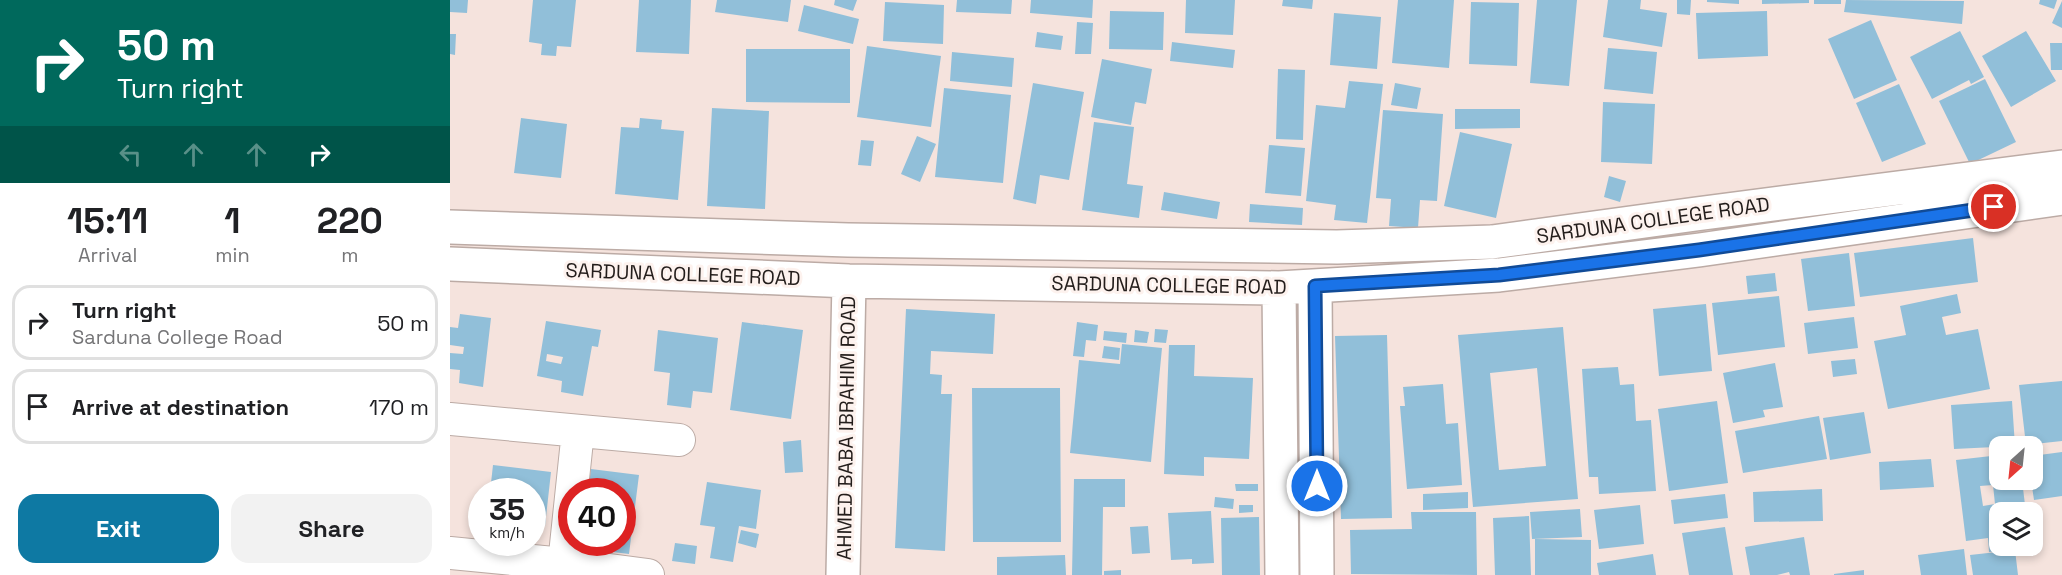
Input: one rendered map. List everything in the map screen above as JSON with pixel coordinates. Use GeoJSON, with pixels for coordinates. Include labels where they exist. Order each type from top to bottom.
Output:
{"type":"FeatureCollection","features":[{"type":"Feature","properties":{"kind":"street","name":"SARDUNA COLLEGE ROAD"},"geometry":{"type":"LineString","coordinates":[[450,227],[848,240],[1337,247],[1492,242],[2062,167]]}},
{"type":"Feature","properties":{"kind":"street","name":"SARDUNA COLLEGE ROAD"},"geometry":{"type":"LineString","coordinates":[[450,264],[849,281],[1279,288],[1499,275],[1699,250],[2062,198]]}},
{"type":"Feature","properties":{"kind":"street","name":"AHMED BABA IBRAHIM ROAD"},"geometry":{"type":"LineString","coordinates":[[843,575],[849,281]]}},
{"type":"Feature","properties":{"kind":"street"},"geometry":{"type":"LineString","coordinates":[[1315,286],[1317,575]]}},
{"type":"Feature","properties":{"kind":"street"},"geometry":{"type":"LineString","coordinates":[[1279,288],[1282,575]]}},
{"type":"Feature","properties":{"kind":"street"},"geometry":{"type":"LineString","coordinates":[[450,419],[679,440]]}},
{"type":"Feature","properties":{"kind":"street"},"geometry":{"type":"LineString","coordinates":[[564,564],[578,431]]}},
{"type":"Feature","properties":{"kind":"street"},"geometry":{"type":"LineString","coordinates":[[450,553],[648,575]]}},
{"type":"Feature","properties":{"kind":"building"},"geometry":{"type":"Polygon","coordinates":[[[450,0],[468,0],[467,13],[450,12],[450,0]]]}},
{"type":"Feature","properties":{"kind":"building"},"geometry":{"type":"Polygon","coordinates":[[[533,0],[576,0],[571,47],[557,46],[556,56],[541,55],[542,44],[529,42],[533,0]]]}},
{"type":"Feature","properties":{"kind":"building"},"geometry":{"type":"Polygon","coordinates":[[[639,0],[691,0],[689,54],[636,52],[639,0]]]}},
{"type":"Feature","properties":{"kind":"building"},"geometry":{"type":"Polygon","coordinates":[[[717,0],[791,0],[788,22],[715,12],[717,0]]]}},
{"type":"Feature","properties":{"kind":"building"},"geometry":{"type":"Polygon","coordinates":[[[835,0],[857,0],[853,11],[834,5],[835,0]]]}},
{"type":"Feature","properties":{"kind":"building"},"geometry":{"type":"Polygon","coordinates":[[[957,0],[1012,0],[1011,14],[956,12],[957,0]]]}},
{"type":"Feature","properties":{"kind":"building"},"geometry":{"type":"Polygon","coordinates":[[[1031,0],[1093,0],[1092,18],[1030,13],[1031,0]]]}},
{"type":"Feature","properties":{"kind":"building"},"geometry":{"type":"Polygon","coordinates":[[[1186,0],[1235,0],[1233,35],[1185,33],[1186,0]]]}},
{"type":"Feature","properties":{"kind":"building"},"geometry":{"type":"Polygon","coordinates":[[[1283,0],[1313,0],[1312,9],[1282,6],[1283,0]]]}},
{"type":"Feature","properties":{"kind":"building"},"geometry":{"type":"Polygon","coordinates":[[[1398,0],[1454,0],[1449,68],[1392,63],[1398,0]]]}},
{"type":"Feature","properties":{"kind":"building"},"geometry":{"type":"Polygon","coordinates":[[[1537,0],[1577,0],[1569,86],[1530,83],[1537,0]]]}},
{"type":"Feature","properties":{"kind":"building"},"geometry":{"type":"Polygon","coordinates":[[[1608,0],[1641,0],[1640,9],[1667,13],[1662,47],[1603,37],[1608,0]]]}},
{"type":"Feature","properties":{"kind":"building"},"geometry":{"type":"Polygon","coordinates":[[[1677,0],[1691,0],[1690,15],[1677,14],[1677,0]]]}},
{"type":"Feature","properties":{"kind":"building"},"geometry":{"type":"Polygon","coordinates":[[[1707,0],[1739,0],[1739,4],[1707,2],[1707,0]]]}},
{"type":"Feature","properties":{"kind":"building"},"geometry":{"type":"Polygon","coordinates":[[[1762,0],[1809,0],[1809,3],[1762,4],[1762,0]]]}},
{"type":"Feature","properties":{"kind":"building"},"geometry":{"type":"Polygon","coordinates":[[[1814,0],[1841,0],[1841,4],[1814,4],[1814,0]]]}},
{"type":"Feature","properties":{"kind":"building"},"geometry":{"type":"Polygon","coordinates":[[[1846,0],[1964,1],[1962,24],[1844,12],[1846,0]]]}},
{"type":"Feature","properties":{"kind":"building"},"geometry":{"type":"Polygon","coordinates":[[[2040,0],[2057,0],[2054,9],[2039,4],[2040,0]]]}},
{"type":"Feature","properties":{"kind":"building"},"geometry":{"type":"Polygon","coordinates":[[[2062,1],[2062,28],[2052,23],[2062,1]]]}},
{"type":"Feature","properties":{"kind":"building"},"geometry":{"type":"Polygon","coordinates":[[[885,2],[944,5],[943,44],[883,41],[885,2]]]}},
{"type":"Feature","properties":{"kind":"building"},"geometry":{"type":"Polygon","coordinates":[[[1471,2],[1519,3],[1517,66],[1469,64],[1471,2]]]}},
{"type":"Feature","properties":{"kind":"building"},"geometry":{"type":"Polygon","coordinates":[[[804,5],[859,19],[853,44],[798,31],[804,5]]]}},
{"type":"Feature","properties":{"kind":"building"},"geometry":{"type":"Polygon","coordinates":[[[1110,11],[1164,12],[1163,50],[1109,49],[1110,11]]]}},
{"type":"Feature","properties":{"kind":"building"},"geometry":{"type":"Polygon","coordinates":[[[1767,11],[1768,56],[1698,59],[1696,13],[1767,11]]]}},
{"type":"Feature","properties":{"kind":"building"},"geometry":{"type":"Polygon","coordinates":[[[1334,13],[1381,17],[1377,69],[1330,65],[1334,13]]]}},
{"type":"Feature","properties":{"kind":"building"},"geometry":{"type":"Polygon","coordinates":[[[1871,20],[1897,80],[1854,99],[1828,39],[1871,20]]]}},
{"type":"Feature","properties":{"kind":"building"},"geometry":{"type":"Polygon","coordinates":[[[1077,22],[1093,23],[1091,54],[1075,54],[1077,22]]]}},
{"type":"Feature","properties":{"kind":"building"},"geometry":{"type":"Polygon","coordinates":[[[1960,31],[1984,77],[1971,84],[1969,80],[1932,99],[1910,57],[1960,31]]]}},
{"type":"Feature","properties":{"kind":"building"},"geometry":{"type":"Polygon","coordinates":[[[2026,31],[2056,81],[2011,107],[1982,56],[2026,31]]]}},
{"type":"Feature","properties":{"kind":"building"},"geometry":{"type":"Polygon","coordinates":[[[1037,32],[1063,36],[1061,50],[1035,47],[1037,32]]]}},
{"type":"Feature","properties":{"kind":"building"},"geometry":{"type":"Polygon","coordinates":[[[450,34],[456,34],[455,55],[450,54],[450,34]]]}},
{"type":"Feature","properties":{"kind":"building"},"geometry":{"type":"Polygon","coordinates":[[[1172,42],[1235,50],[1233,68],[1170,61],[1172,42]]]}},
{"type":"Feature","properties":{"kind":"building"},"geometry":{"type":"Polygon","coordinates":[[[2050,43],[2062,43],[2062,70],[2051,70],[2050,43]]]}},
{"type":"Feature","properties":{"kind":"building"},"geometry":{"type":"Polygon","coordinates":[[[867,46],[941,56],[931,127],[857,117],[867,46]]]}},
{"type":"Feature","properties":{"kind":"building"},"geometry":{"type":"Polygon","coordinates":[[[1608,48],[1657,52],[1653,94],[1604,89],[1608,48]]]}},
{"type":"Feature","properties":{"kind":"building"},"geometry":{"type":"Polygon","coordinates":[[[746,49],[850,49],[850,103],[746,102],[746,49]]]}},
{"type":"Feature","properties":{"kind":"building"},"geometry":{"type":"Polygon","coordinates":[[[952,52],[1014,58],[1012,87],[950,81],[952,52]]]}},
{"type":"Feature","properties":{"kind":"building"},"geometry":{"type":"Polygon","coordinates":[[[1102,59],[1152,69],[1146,104],[1135,102],[1131,125],[1091,117],[1102,59]]]}},
{"type":"Feature","properties":{"kind":"building"},"geometry":{"type":"Polygon","coordinates":[[[1278,69],[1305,70],[1303,140],[1276,139],[1278,69]]]}},
{"type":"Feature","properties":{"kind":"building"},"geometry":{"type":"Polygon","coordinates":[[[1985,79],[2016,142],[1970,164],[1939,101],[1985,79]]]}},
{"type":"Feature","properties":{"kind":"building"},"geometry":{"type":"Polygon","coordinates":[[[1349,81],[1383,84],[1367,223],[1334,220],[1336,205],[1306,201],[1316,105],[1345,108],[1349,81]]]}},
{"type":"Feature","properties":{"kind":"building"},"geometry":{"type":"Polygon","coordinates":[[[1033,83],[1084,92],[1069,180],[1040,175],[1036,204],[1013,199],[1033,83]]]}},
{"type":"Feature","properties":{"kind":"building"},"geometry":{"type":"Polygon","coordinates":[[[1395,83],[1421,88],[1417,109],[1391,105],[1395,83]]]}},
{"type":"Feature","properties":{"kind":"building"},"geometry":{"type":"Polygon","coordinates":[[[1899,84],[1926,144],[1882,162],[1856,103],[1899,84]]]}},
{"type":"Feature","properties":{"kind":"building"},"geometry":{"type":"Polygon","coordinates":[[[944,88],[1011,95],[1003,183],[935,177],[944,88]]]}},
{"type":"Feature","properties":{"kind":"building"},"geometry":{"type":"Polygon","coordinates":[[[1603,102],[1655,104],[1652,164],[1601,162],[1603,102]]]}},
{"type":"Feature","properties":{"kind":"building"},"geometry":{"type":"Polygon","coordinates":[[[712,108],[769,111],[765,209],[707,206],[712,108]]]}},
{"type":"Feature","properties":{"kind":"building"},"geometry":{"type":"Polygon","coordinates":[[[1455,109],[1520,109],[1520,128],[1455,129],[1455,109]]]}},
{"type":"Feature","properties":{"kind":"building"},"geometry":{"type":"Polygon","coordinates":[[[1383,110],[1443,114],[1437,201],[1420,200],[1418,228],[1389,226],[1391,199],[1376,198],[1383,110]]]}},
{"type":"Feature","properties":{"kind":"building"},"geometry":{"type":"Polygon","coordinates":[[[521,118],[567,124],[561,178],[514,173],[521,118]]]}},
{"type":"Feature","properties":{"kind":"building"},"geometry":{"type":"Polygon","coordinates":[[[640,118],[662,120],[661,129],[684,131],[678,200],[615,194],[621,127],[639,128],[640,118]]]}},
{"type":"Feature","properties":{"kind":"building"},"geometry":{"type":"Polygon","coordinates":[[[1094,122],[1134,127],[1127,184],[1143,186],[1139,218],[1082,210],[1094,122]]]}},
{"type":"Feature","properties":{"kind":"building"},"geometry":{"type":"Polygon","coordinates":[[[1460,132],[1512,144],[1496,218],[1444,206],[1460,132]]]}},
{"type":"Feature","properties":{"kind":"building"},"geometry":{"type":"Polygon","coordinates":[[[917,136],[936,144],[920,182],[901,174],[917,136]]]}},
{"type":"Feature","properties":{"kind":"building"},"geometry":{"type":"Polygon","coordinates":[[[861,140],[874,141],[871,166],[858,165],[861,140]]]}},
{"type":"Feature","properties":{"kind":"building"},"geometry":{"type":"Polygon","coordinates":[[[1269,145],[1305,148],[1301,196],[1265,193],[1269,145]]]}},
{"type":"Feature","properties":{"kind":"building"},"geometry":{"type":"Polygon","coordinates":[[[1609,176],[1626,181],[1620,202],[1604,197],[1609,176]]]}},
{"type":"Feature","properties":{"kind":"building"},"geometry":{"type":"Polygon","coordinates":[[[1164,192],[1220,202],[1217,219],[1161,210],[1164,192]]]}},
{"type":"Feature","properties":{"kind":"building"},"geometry":{"type":"Polygon","coordinates":[[[1250,204],[1303,208],[1302,225],[1249,222],[1250,204]]]}},
{"type":"Feature","properties":{"kind":"building"},"geometry":{"type":"Polygon","coordinates":[[[1973,238],[1978,282],[1860,297],[1854,253],[1973,238]]]}},
{"type":"Feature","properties":{"kind":"building"},"geometry":{"type":"Polygon","coordinates":[[[1849,253],[1855,306],[1808,311],[1801,259],[1849,253]]]}},
{"type":"Feature","properties":{"kind":"building"},"geometry":{"type":"Polygon","coordinates":[[[1775,273],[1777,291],[1748,294],[1746,276],[1775,273]]]}},
{"type":"Feature","properties":{"kind":"building"},"geometry":{"type":"Polygon","coordinates":[[[1957,294],[1961,313],[1942,317],[1946,335],[1978,329],[1990,389],[1888,409],[1874,341],[1906,335],[1900,306],[1957,294]]]}},
{"type":"Feature","properties":{"kind":"building"},"geometry":{"type":"Polygon","coordinates":[[[1779,296],[1785,347],[1718,355],[1712,303],[1779,296]]]}},
{"type":"Feature","properties":{"kind":"building"},"geometry":{"type":"Polygon","coordinates":[[[1706,304],[1712,371],[1659,376],[1653,309],[1706,304]]]}},
{"type":"Feature","properties":{"kind":"building"},"geometry":{"type":"Polygon","coordinates":[[[906,309],[995,314],[993,354],[931,351],[930,374],[942,375],[941,394],[952,394],[945,551],[895,548],[906,309]]]}},
{"type":"Feature","properties":{"kind":"building"},"geometry":{"type":"Polygon","coordinates":[[[460,314],[491,318],[483,387],[459,383],[460,370],[450,369],[450,353],[463,354],[464,347],[450,345],[450,327],[458,328],[460,314]]]}},
{"type":"Feature","properties":{"kind":"building"},"geometry":{"type":"Polygon","coordinates":[[[1854,317],[1858,348],[1808,354],[1804,323],[1854,317]]]}},
{"type":"Feature","properties":{"kind":"building"},"geometry":{"type":"Polygon","coordinates":[[[546,321],[601,330],[598,347],[592,346],[583,396],[561,392],[562,381],[537,376],[546,321]],[[547,354],[546,361],[561,364],[563,357],[547,354]]]}},
{"type":"Feature","properties":{"kind":"building"},"geometry":{"type":"Polygon","coordinates":[[[742,322],[803,330],[791,419],[730,410],[742,322]]]}},
{"type":"Feature","properties":{"kind":"building"},"geometry":{"type":"Polygon","coordinates":[[[1077,322],[1098,325],[1096,341],[1086,340],[1084,357],[1073,356],[1077,322]]]}},
{"type":"Feature","properties":{"kind":"building"},"geometry":{"type":"Polygon","coordinates":[[[1563,327],[1578,499],[1473,507],[1458,335],[1563,327]],[[1537,368],[1490,373],[1499,470],[1546,466],[1537,368]]]}},
{"type":"Feature","properties":{"kind":"building"},"geometry":{"type":"Polygon","coordinates":[[[1155,329],[1168,330],[1166,343],[1154,342],[1155,329]]]}},
{"type":"Feature","properties":{"kind":"building"},"geometry":{"type":"Polygon","coordinates":[[[658,330],[718,338],[712,393],[693,391],[691,408],[667,405],[670,373],[654,371],[658,330]]]}},
{"type":"Feature","properties":{"kind":"building"},"geometry":{"type":"Polygon","coordinates":[[[1135,330],[1149,332],[1147,343],[1134,342],[1135,330]]]}},
{"type":"Feature","properties":{"kind":"building"},"geometry":{"type":"Polygon","coordinates":[[[1104,331],[1127,333],[1126,343],[1103,340],[1104,331]]]}},
{"type":"Feature","properties":{"kind":"building"},"geometry":{"type":"Polygon","coordinates":[[[1387,335],[1392,518],[1341,519],[1335,336],[1387,335]]]}},
{"type":"Feature","properties":{"kind":"building"},"geometry":{"type":"Polygon","coordinates":[[[1122,344],[1162,348],[1151,462],[1070,453],[1079,360],[1120,364],[1122,344]]]}},
{"type":"Feature","properties":{"kind":"building"},"geometry":{"type":"Polygon","coordinates":[[[1169,345],[1195,345],[1194,376],[1253,378],[1249,459],[1204,457],[1204,476],[1164,474],[1169,345]]]}},
{"type":"Feature","properties":{"kind":"building"},"geometry":{"type":"Polygon","coordinates":[[[1104,346],[1120,348],[1119,360],[1102,358],[1104,346]]]}},
{"type":"Feature","properties":{"kind":"building"},"geometry":{"type":"Polygon","coordinates":[[[1855,359],[1857,374],[1833,377],[1831,361],[1855,359]]]}},
{"type":"Feature","properties":{"kind":"building"},"geometry":{"type":"Polygon","coordinates":[[[1775,363],[1783,407],[1763,410],[1765,417],[1733,423],[1723,373],[1775,363]]]}},
{"type":"Feature","properties":{"kind":"building"},"geometry":{"type":"Polygon","coordinates":[[[1618,367],[1620,385],[1634,384],[1636,421],[1651,420],[1656,491],[1599,494],[1598,477],[1589,477],[1582,369],[1618,367]]]}},
{"type":"Feature","properties":{"kind":"building"},"geometry":{"type":"Polygon","coordinates":[[[2062,381],[2062,441],[2043,443],[2043,436],[2025,436],[2019,385],[2062,381]]]}},
{"type":"Feature","properties":{"kind":"building"},"geometry":{"type":"Polygon","coordinates":[[[1443,384],[1446,424],[1458,423],[1462,485],[1407,489],[1400,406],[1405,406],[1403,387],[1443,384]]]}},
{"type":"Feature","properties":{"kind":"building"},"geometry":{"type":"Polygon","coordinates":[[[972,388],[1060,388],[1061,542],[973,542],[972,388]]]}},
{"type":"Feature","properties":{"kind":"building"},"geometry":{"type":"Polygon","coordinates":[[[1717,401],[1728,483],[1669,491],[1658,409],[1717,401]]]}},
{"type":"Feature","properties":{"kind":"building"},"geometry":{"type":"Polygon","coordinates":[[[2012,401],[2014,436],[1989,436],[1989,447],[1954,449],[1951,405],[2012,401]]]}},
{"type":"Feature","properties":{"kind":"building"},"geometry":{"type":"Polygon","coordinates":[[[1864,412],[1871,453],[1830,460],[1823,418],[1864,412]]]}},
{"type":"Feature","properties":{"kind":"building"},"geometry":{"type":"Polygon","coordinates":[[[1819,416],[1827,459],[1743,473],[1735,431],[1819,416]]]}},
{"type":"Feature","properties":{"kind":"building"},"geometry":{"type":"Polygon","coordinates":[[[801,440],[803,472],[785,473],[783,442],[801,440]]]}},
{"type":"Feature","properties":{"kind":"building"},"geometry":{"type":"Polygon","coordinates":[[[2062,452],[2062,496],[2034,500],[2032,490],[2043,490],[2043,455],[2062,452]]]}},
{"type":"Feature","properties":{"kind":"building"},"geometry":{"type":"Polygon","coordinates":[[[1989,456],[1989,485],[1980,486],[1983,506],[1989,505],[1989,552],[1988,538],[1966,541],[1956,460],[1989,456]]]}},
{"type":"Feature","properties":{"kind":"building"},"geometry":{"type":"Polygon","coordinates":[[[1931,459],[1934,487],[1880,490],[1879,462],[1931,459]]]}},
{"type":"Feature","properties":{"kind":"building"},"geometry":{"type":"Polygon","coordinates":[[[493,465],[551,472],[546,517],[546,478],[492,478],[493,465]]]}},
{"type":"Feature","properties":{"kind":"building"},"geometry":{"type":"Polygon","coordinates":[[[591,469],[639,475],[636,499],[636,478],[590,478],[591,469]]]}},
{"type":"Feature","properties":{"kind":"building"},"geometry":{"type":"Polygon","coordinates":[[[1074,479],[1125,479],[1125,507],[1103,507],[1102,575],[1072,575],[1074,479]]]}},
{"type":"Feature","properties":{"kind":"building"},"geometry":{"type":"Polygon","coordinates":[[[707,482],[761,490],[756,529],[739,526],[733,562],[710,558],[715,527],[700,525],[707,482]]]}},
{"type":"Feature","properties":{"kind":"building"},"geometry":{"type":"Polygon","coordinates":[[[1235,484],[1258,484],[1258,491],[1236,491],[1235,484]]]}},
{"type":"Feature","properties":{"kind":"building"},"geometry":{"type":"Polygon","coordinates":[[[1822,489],[1823,521],[1754,522],[1753,492],[1822,489]]]}},
{"type":"Feature","properties":{"kind":"building"},"geometry":{"type":"Polygon","coordinates":[[[1994,490],[2023,490],[2025,502],[1995,502],[1994,490]]]}},
{"type":"Feature","properties":{"kind":"building"},"geometry":{"type":"Polygon","coordinates":[[[1468,492],[1468,508],[1423,510],[1423,494],[1468,492]]]}},
{"type":"Feature","properties":{"kind":"building"},"geometry":{"type":"Polygon","coordinates":[[[1725,494],[1728,518],[1674,524],[1671,500],[1725,494]]]}},
{"type":"Feature","properties":{"kind":"building"},"geometry":{"type":"Polygon","coordinates":[[[1215,497],[1234,499],[1233,509],[1214,507],[1215,497]]]}},
{"type":"Feature","properties":{"kind":"building"},"geometry":{"type":"Polygon","coordinates":[[[1239,505],[1253,505],[1253,512],[1239,513],[1239,505]]]}},
{"type":"Feature","properties":{"kind":"building"},"geometry":{"type":"Polygon","coordinates":[[[1640,505],[1644,544],[1599,549],[1594,510],[1640,505]]]}},
{"type":"Feature","properties":{"kind":"building"},"geometry":{"type":"Polygon","coordinates":[[[1580,509],[1582,537],[1532,539],[1530,512],[1580,509]]]}},
{"type":"Feature","properties":{"kind":"building"},"geometry":{"type":"Polygon","coordinates":[[[1211,511],[1214,563],[1192,564],[1192,559],[1171,560],[1168,513],[1211,511]]]}},
{"type":"Feature","properties":{"kind":"building"},"geometry":{"type":"Polygon","coordinates":[[[1411,512],[1476,512],[1477,575],[1351,574],[1350,530],[1412,529],[1411,512]]]}},
{"type":"Feature","properties":{"kind":"building"},"geometry":{"type":"Polygon","coordinates":[[[1529,516],[1531,575],[1495,575],[1493,518],[1529,516]]]}},
{"type":"Feature","properties":{"kind":"building"},"geometry":{"type":"Polygon","coordinates":[[[1259,517],[1260,575],[1222,575],[1221,518],[1259,517]]]}},
{"type":"Feature","properties":{"kind":"building"},"geometry":{"type":"Polygon","coordinates":[[[1148,526],[1150,553],[1132,554],[1130,527],[1148,526]]]}},
{"type":"Feature","properties":{"kind":"building"},"geometry":{"type":"Polygon","coordinates":[[[1725,527],[1733,575],[1689,575],[1682,533],[1725,527]]]}},
{"type":"Feature","properties":{"kind":"building"},"geometry":{"type":"Polygon","coordinates":[[[741,530],[759,534],[756,548],[738,543],[741,530]]]}},
{"type":"Feature","properties":{"kind":"building"},"geometry":{"type":"Polygon","coordinates":[[[1804,537],[1810,575],[1790,575],[1789,572],[1777,575],[1750,575],[1745,547],[1804,537]]]}},
{"type":"Feature","properties":{"kind":"building"},"geometry":{"type":"Polygon","coordinates":[[[1535,539],[1591,540],[1591,575],[1535,575],[1535,539]]]}},
{"type":"Feature","properties":{"kind":"building"},"geometry":{"type":"Polygon","coordinates":[[[675,543],[697,546],[695,564],[672,561],[675,543]]]}},
{"type":"Feature","properties":{"kind":"building"},"geometry":{"type":"Polygon","coordinates":[[[1964,549],[1967,575],[1921,575],[1918,555],[1964,549]]]}},
{"type":"Feature","properties":{"kind":"building"},"geometry":{"type":"Polygon","coordinates":[[[1989,553],[1989,556],[2016,556],[2018,575],[1973,575],[1970,555],[1989,553]]]}},
{"type":"Feature","properties":{"kind":"building"},"geometry":{"type":"Polygon","coordinates":[[[1653,554],[1656,575],[1599,575],[1597,563],[1653,554]]]}},
{"type":"Feature","properties":{"kind":"building"},"geometry":{"type":"Polygon","coordinates":[[[1065,555],[1066,575],[997,575],[997,557],[1065,555]]]}},
{"type":"Feature","properties":{"kind":"building"},"geometry":{"type":"Polygon","coordinates":[[[1121,570],[1121,575],[1104,575],[1104,571],[1121,570]]]}},
{"type":"Feature","properties":{"kind":"building"},"geometry":{"type":"Polygon","coordinates":[[[1864,570],[1864,575],[1834,575],[1834,574],[1864,570]]]}},
{"type":"Feature","properties":{"kind":"route"},"geometry":{"type":"LineString","coordinates":[[1317,486],[1315,286],[1499,275],[1699,250],[1994,207]]}}]}
